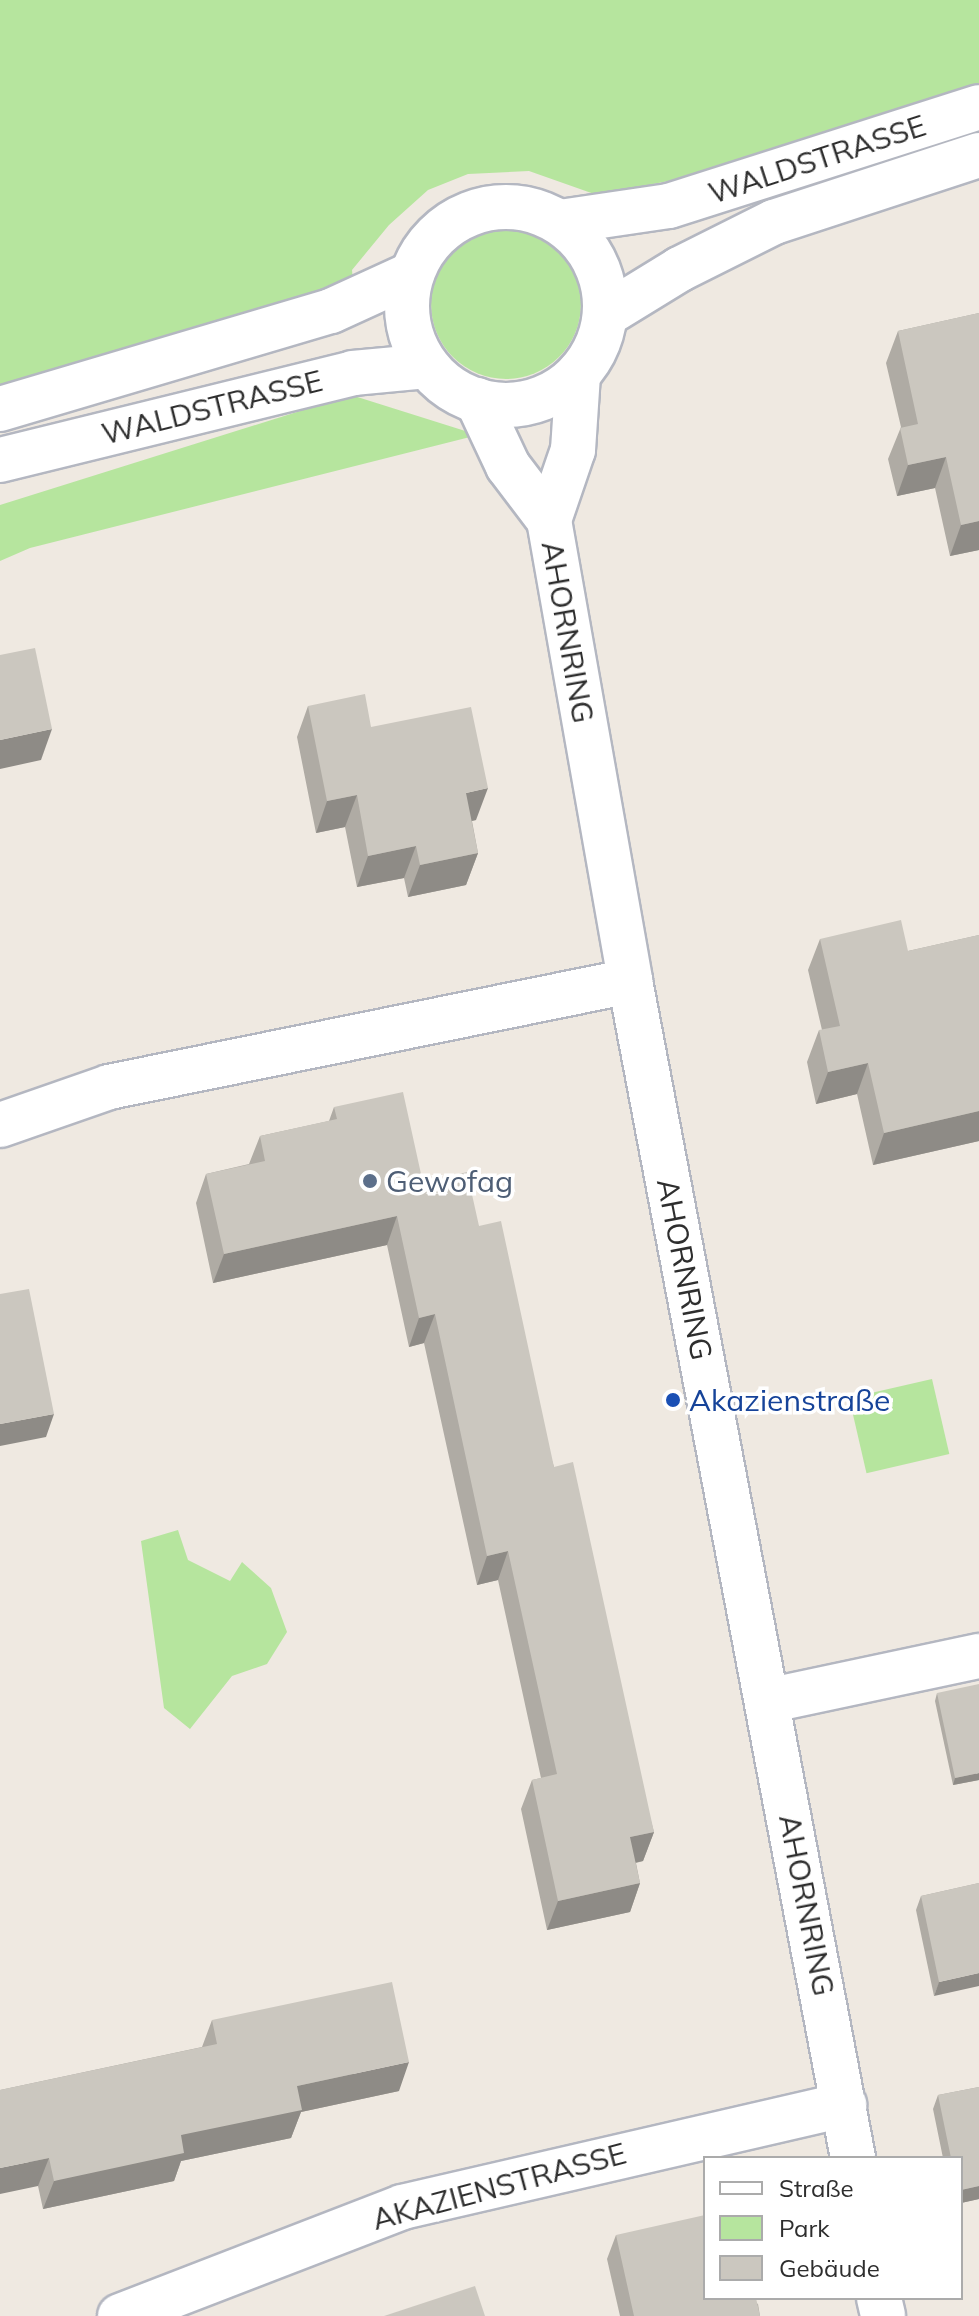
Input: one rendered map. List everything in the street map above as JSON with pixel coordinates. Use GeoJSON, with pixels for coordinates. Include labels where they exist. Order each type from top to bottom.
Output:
{"type":"FeatureCollection","features":[{"type":"Feature","properties":{"kind":"street","name":"WALDSTRASSE"},"geometry":{"type":"LineString","coordinates":[[560,222],[669,206],[979,107]]}},
{"type":"Feature","properties":{"kind":"street","name":"WALDSTRASSE"},"geometry":{"type":"LineString","coordinates":[[605,315],[680,269],[774,222],[979,155]]}},
{"type":"Feature","properties":{"kind":"street","name":"WALDSTRASSE"},"geometry":{"type":"LineString","coordinates":[[491,207],[527,208],[560,222],[596,262],[605,315],[596,347],[578,374],[556,391],[531,402],[504,405],[477,400],[450,387],[427,366],[412,338],[407,306],[412,274],[438,235],[457,219],[491,207]]}},
{"type":"Feature","properties":{"kind":"street","name":"WALDSTRASSE"},"geometry":{"type":"LineString","coordinates":[[0,409],[331,311],[412,274]]}},
{"type":"Feature","properties":{"kind":"street","name":"WALDSTRASSE"},"geometry":{"type":"LineString","coordinates":[[0,460],[324,380],[427,366]]}},
{"type":"Feature","properties":{"kind":"street","name":"AHORNRING"},"geometry":{"type":"LineString","coordinates":[[549,520],[573,450],[578,374]]}},
{"type":"Feature","properties":{"kind":"street","name":"AHORNRING"},"geometry":{"type":"LineString","coordinates":[[477,400],[508,466],[549,520],[630,981],[853,2156]]}},
{"type":"Feature","properties":{"kind":"street"},"geometry":{"type":"LineString","coordinates":[[0,1125],[109,1087],[630,981]]}},
{"type":"Feature","properties":{"kind":"street"},"geometry":{"type":"LineString","coordinates":[[767,1701],[979,1656]]}},
{"type":"Feature","properties":{"kind":"street","name":"AKAZIENSTRASSE"},"geometry":{"type":"LineString","coordinates":[[120,2316],[402,2207],[844,2105]]}},
{"type":"Feature","properties":{"kind":"green space"},"geometry":{"type":"Polygon","coordinates":[[[0,0],[979,0],[979,90],[694,176],[597,195],[529,171],[468,174],[428,190],[389,225],[352,270],[353,281],[284,310],[0,389],[0,0]]]}},
{"type":"Feature","properties":{"kind":"green space"},"geometry":{"type":"Polygon","coordinates":[[[506,229],[535,234],[559,251],[576,275],[581,304],[576,333],[559,357],[535,374],[506,379],[477,374],[453,357],[436,333],[431,304],[436,275],[453,251],[477,234],[506,229]]]}},
{"type":"Feature","properties":{"kind":"green space"},"geometry":{"type":"Polygon","coordinates":[[[351,395],[478,435],[30,548],[0,561],[0,505],[351,395]]]}},
{"type":"Feature","properties":{"kind":"green space"},"geometry":{"type":"Polygon","coordinates":[[[932,1379],[949,1454],[866,1473],[849,1398],[932,1379]]]}},
{"type":"Feature","properties":{"kind":"green space"},"geometry":{"type":"Polygon","coordinates":[[[178,1530],[188,1560],[230,1581],[242,1562],[271,1588],[287,1632],[267,1664],[232,1676],[190,1729],[164,1708],[141,1541],[178,1530]]]}},
{"type":"Feature","properties":{"kind":"building"},"geometry":{"type":"Polygon","coordinates":[[[979,313],[979,521],[961,525],[946,457],[908,465],[900,428],[918,424],[898,331],[979,313]]]}},
{"type":"Feature","properties":{"kind":"building"},"geometry":{"type":"Polygon","coordinates":[[[35,648],[52,729],[0,740],[0,655],[35,648]]]}},
{"type":"Feature","properties":{"kind":"building"},"geometry":{"type":"Polygon","coordinates":[[[365,694],[371,727],[471,707],[488,788],[466,793],[478,853],[420,865],[416,846],[368,856],[357,795],[327,801],[308,706],[365,694]]]}},
{"type":"Feature","properties":{"kind":"building"},"geometry":{"type":"Polygon","coordinates":[[[901,920],[908,951],[979,935],[979,1111],[884,1133],[868,1063],[828,1072],[819,1030],[840,1026],[820,939],[901,920]]]}},
{"type":"Feature","properties":{"kind":"building"},"geometry":{"type":"Polygon","coordinates":[[[403,1092],[423,1183],[467,1172],[479,1226],[501,1221],[554,1467],[573,1462],[654,1832],[630,1837],[640,1883],[558,1901],[532,1780],[557,1774],[508,1551],[487,1556],[435,1314],[419,1318],[397,1216],[224,1254],[206,1174],[265,1161],[260,1136],[337,1119],[334,1107],[403,1092]]]}},
{"type":"Feature","properties":{"kind":"building"},"geometry":{"type":"Polygon","coordinates":[[[29,1289],[54,1414],[0,1424],[0,1294],[29,1289]]]}},
{"type":"Feature","properties":{"kind":"building"},"geometry":{"type":"Polygon","coordinates":[[[979,1684],[979,1773],[955,1778],[937,1693],[979,1684]]]}},
{"type":"Feature","properties":{"kind":"building"},"geometry":{"type":"Polygon","coordinates":[[[979,1883],[979,1973],[939,1982],[921,1896],[979,1883]]]}},
{"type":"Feature","properties":{"kind":"building"},"geometry":{"type":"Polygon","coordinates":[[[392,1982],[409,2062],[297,2086],[302,2110],[181,2135],[184,2153],[54,2181],[49,2158],[0,2168],[0,2090],[217,2044],[212,2020],[392,1982]]]}},
{"type":"Feature","properties":{"kind":"building"},"geometry":{"type":"Polygon","coordinates":[[[979,2087],[979,2186],[963,2190],[963,2156],[951,2156],[938,2095],[979,2087]]]}},
{"type":"Feature","properties":{"kind":"building"},"geometry":{"type":"Polygon","coordinates":[[[703,2215],[703,2300],[756,2300],[760,2316],[634,2316],[616,2235],[703,2215]]]}},
{"type":"Feature","properties":{"kind":"building"},"geometry":{"type":"Polygon","coordinates":[[[475,2286],[485,2316],[384,2316],[475,2286]]]}},
{"type":"Feature","properties":{"kind":"place","name":"Gewofag"},"geometry":{"type":"Point","coordinates":[370,1181]}},
{"type":"Feature","properties":{"kind":"place","name":"Akazienstraße"},"geometry":{"type":"Point","coordinates":[673,1400]}}]}
